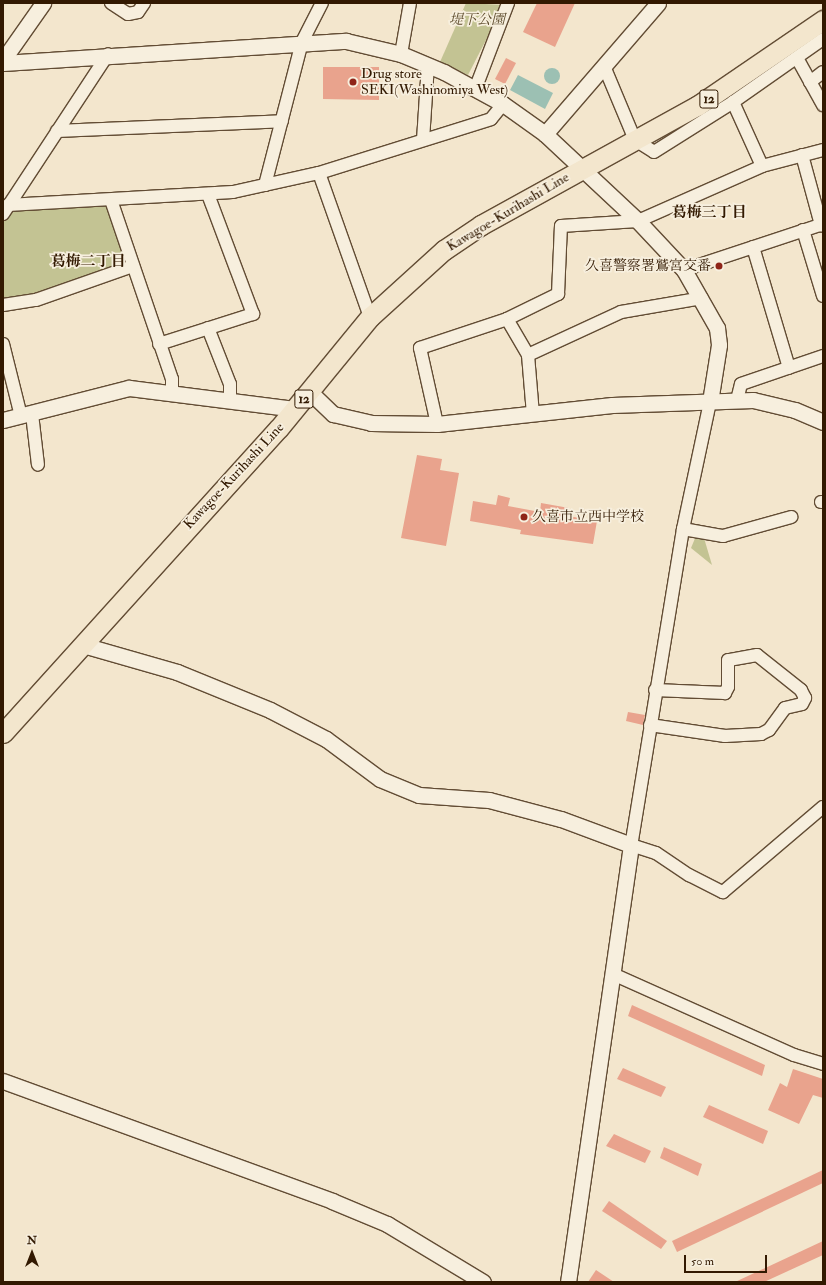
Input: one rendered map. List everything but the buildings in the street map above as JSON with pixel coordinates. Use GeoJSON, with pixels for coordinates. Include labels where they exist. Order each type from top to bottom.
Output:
{"type":"FeatureCollection","features":[{"type":"Feature","properties":{"kind":"main road","name":"Kawagoe-Kurihashi Line"},"geometry":{"type":"LineString","coordinates":[[3,733],[296,409],[370,317],[444,250],[583,168],[636,140],[760,66],[823,20]]}},
{"type":"Feature","properties":{"kind":"street"},"geometry":{"type":"LineString","coordinates":[[111,3],[128,14],[138,12],[144,3]]}},
{"type":"Feature","properties":{"kind":"street"},"geometry":{"type":"LineString","coordinates":[[265,185],[302,42],[322,3]]}},
{"type":"Feature","properties":{"kind":"street"},"geometry":{"type":"LineString","coordinates":[[401,54],[410,3]]}},
{"type":"Feature","properties":{"kind":"street"},"geometry":{"type":"LineString","coordinates":[[476,87],[508,3]]}},
{"type":"Feature","properties":{"kind":"street"},"geometry":{"type":"LineString","coordinates":[[544,134],[658,3]]}},
{"type":"Feature","properties":{"kind":"street"},"geometry":{"type":"LineString","coordinates":[[3,60],[37,6]]}},
{"type":"Feature","properties":{"kind":"street"},"geometry":{"type":"LineString","coordinates":[[604,66],[636,140],[654,152],[733,102],[797,58],[823,38]]}},
{"type":"Feature","properties":{"kind":"street"},"geometry":{"type":"LineString","coordinates":[[3,63],[108,54],[302,42],[346,42],[401,54],[476,87],[503,104],[544,134],[583,168],[638,220],[684,270],[702,298],[717,328],[719,345],[710,402],[683,529],[655,690],[631,845],[615,975],[568,1282]]}},
{"type":"Feature","properties":{"kind":"street"},"geometry":{"type":"LineString","coordinates":[[6,209],[108,54]]}},
{"type":"Feature","properties":{"kind":"street"},"geometry":{"type":"LineString","coordinates":[[797,58],[823,105]]}},
{"type":"Feature","properties":{"kind":"street"},"geometry":{"type":"LineString","coordinates":[[423,140],[428,65]]}},
{"type":"Feature","properties":{"kind":"street"},"geometry":{"type":"LineString","coordinates":[[810,82],[823,72]]}},
{"type":"Feature","properties":{"kind":"street"},"geometry":{"type":"LineString","coordinates":[[733,102],[762,166]]}},
{"type":"Feature","properties":{"kind":"street"},"geometry":{"type":"LineString","coordinates":[[6,209],[208,194],[265,185],[319,173],[491,119],[503,104]]}},
{"type":"Feature","properties":{"kind":"street"},"geometry":{"type":"LineString","coordinates":[[56,131],[282,121]]}},
{"type":"Feature","properties":{"kind":"street"},"geometry":{"type":"LineString","coordinates":[[437,424],[420,348],[506,319],[558,294],[561,226],[638,220],[762,166],[823,150]]}},
{"type":"Feature","properties":{"kind":"street"},"geometry":{"type":"LineString","coordinates":[[684,270],[822,224],[802,155]]}},
{"type":"Feature","properties":{"kind":"street"},"geometry":{"type":"LineString","coordinates":[[319,173],[370,317]]}},
{"type":"Feature","properties":{"kind":"street"},"geometry":{"type":"LineString","coordinates":[[159,344],[253,314],[208,194]]}},
{"type":"Feature","properties":{"kind":"street"},"geometry":{"type":"LineString","coordinates":[[111,200],[172,379],[172,392]]}},
{"type":"Feature","properties":{"kind":"street"},"geometry":{"type":"LineString","coordinates":[[803,230],[823,292]]}},
{"type":"Feature","properties":{"kind":"street"},"geometry":{"type":"LineString","coordinates":[[753,246],[789,368]]}},
{"type":"Feature","properties":{"kind":"street"},"geometry":{"type":"LineString","coordinates":[[3,305],[36,300],[133,266]]}},
{"type":"Feature","properties":{"kind":"street"},"geometry":{"type":"LineString","coordinates":[[528,355],[621,312],[702,298]]}},
{"type":"Feature","properties":{"kind":"street"},"geometry":{"type":"LineString","coordinates":[[506,319],[528,355],[533,414]]}},
{"type":"Feature","properties":{"kind":"street"},"geometry":{"type":"LineString","coordinates":[[208,328],[230,384],[230,400]]}},
{"type":"Feature","properties":{"kind":"street"},"geometry":{"type":"LineString","coordinates":[[3,344],[26,415],[38,465]]}},
{"type":"Feature","properties":{"kind":"street"},"geometry":{"type":"LineString","coordinates":[[738,400],[741,384],[823,356]]}},
{"type":"Feature","properties":{"kind":"street"},"geometry":{"type":"LineString","coordinates":[[3,420],[124,388],[172,392],[296,409]]}},
{"type":"Feature","properties":{"kind":"street"},"geometry":{"type":"LineString","coordinates":[[310,392],[325,408],[343,419],[371,423],[437,424],[612,405],[738,400],[771,403],[823,422]]}},
{"type":"Feature","properties":{"kind":"street"},"geometry":{"type":"LineString","coordinates":[[683,529],[723,536],[791,516]]}},
{"type":"Feature","properties":{"kind":"street"},"geometry":{"type":"LineString","coordinates":[[83,645],[177,672],[270,710],[326,739],[380,779],[419,795],[489,800],[561,819],[656,853],[689,876],[723,892],[746,876],[823,807]]}},
{"type":"Feature","properties":{"kind":"street"},"geometry":{"type":"LineString","coordinates":[[650,725],[718,736],[761,734],[769,730],[785,708],[802,704],[806,698],[801,690],[757,655],[728,660],[728,687],[725,693],[655,690]]}},
{"type":"Feature","properties":{"kind":"street"},"geometry":{"type":"LineString","coordinates":[[615,975],[794,1055],[823,1064]]}},
{"type":"Feature","properties":{"kind":"street"},"geometry":{"type":"LineString","coordinates":[[3,1081],[332,1201],[387,1224],[483,1282]]}},
{"type":"Feature","properties":{"kind":"green space","name":"堤下公園"},"geometry":{"type":"Polygon","coordinates":[[[466,3],[504,5],[468,75],[440,62],[466,3]]]}},
{"type":"Feature","properties":{"kind":"green space"},"geometry":{"type":"Polygon","coordinates":[[[108,204],[126,263],[33,294],[3,299],[3,221],[10,209],[108,204]]]}},
{"type":"Feature","properties":{"kind":"green space"},"geometry":{"type":"Polygon","coordinates":[[[696,536],[704,538],[712,565],[691,548],[696,536]]]}},
{"type":"Feature","properties":{"kind":"water"},"geometry":{"type":"Polygon","coordinates":[[[552,68],[558,70],[560,76],[558,82],[552,84],[546,82],[544,76],[546,70],[552,68]]]}},
{"type":"Feature","properties":{"kind":"water"},"geometry":{"type":"Polygon","coordinates":[[[518,75],[553,93],[545,109],[510,90],[518,75]]]}},
{"type":"Feature","properties":{"kind":"place","name":"Drug store SEKI(Washinomiya West)"},"geometry":{"type":"Point","coordinates":[353,82]}},
{"type":"Feature","properties":{"kind":"place","name":"久喜警察署鷲宮交番"},"geometry":{"type":"Point","coordinates":[719,266]}},
{"type":"Feature","properties":{"kind":"place","name":"久喜市立西中学校"},"geometry":{"type":"Point","coordinates":[524,517]}},
{"type":"Feature","properties":{"kind":"district","name":"葛梅三丁目"},"geometry":{"type":"Point","coordinates":[709,213]}},
{"type":"Feature","properties":{"kind":"district","name":"葛梅二丁目"},"geometry":{"type":"Point","coordinates":[88,262]}}]}
